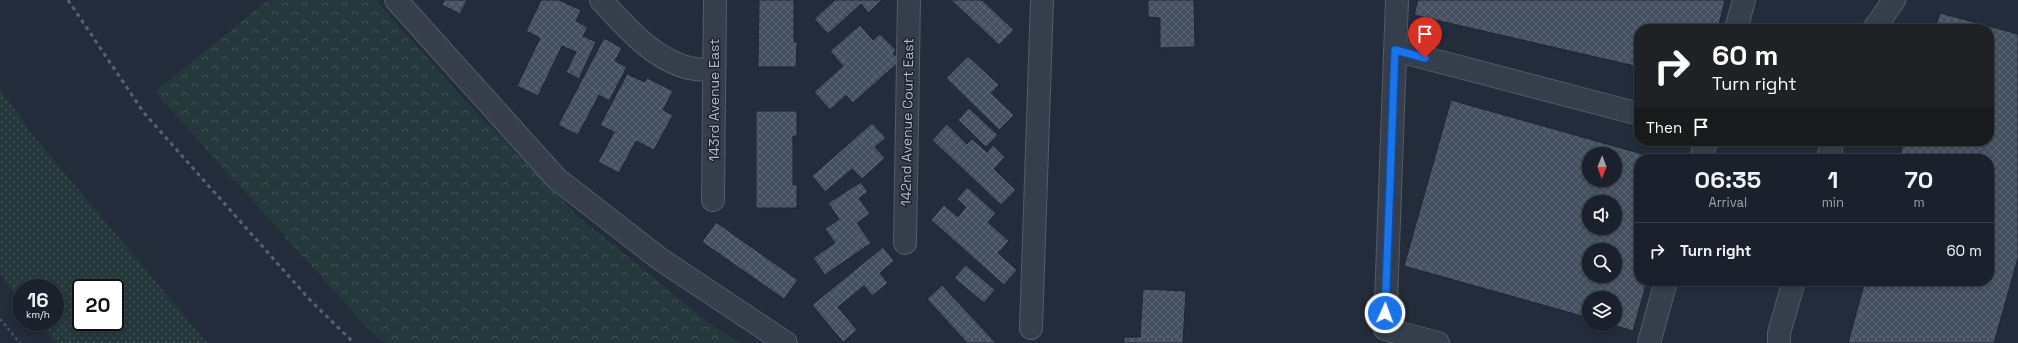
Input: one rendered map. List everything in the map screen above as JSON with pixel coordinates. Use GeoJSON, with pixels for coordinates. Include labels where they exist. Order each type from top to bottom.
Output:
{"type":"FeatureCollection","features":[{"type":"Feature","properties":{"kind":"street"},"geometry":{"type":"LineString","coordinates":[[396,0],[557,179],[660,259],[786,343]]}},
{"type":"Feature","properties":{"kind":"street"},"geometry":{"type":"LineString","coordinates":[[601,0],[633,32],[664,57],[695,69],[713,70]]}},
{"type":"Feature","properties":{"kind":"street","name":"143rd Avenue East"},"geometry":{"type":"LineString","coordinates":[[713,200],[713,70],[715,0]]}},
{"type":"Feature","properties":{"kind":"street","name":"142nd Avenue Court East"},"geometry":{"type":"LineString","coordinates":[[905,243],[908,0]]}},
{"type":"Feature","properties":{"kind":"street"},"geometry":{"type":"LineString","coordinates":[[1031,328],[1042,0]]}},
{"type":"Feature","properties":{"kind":"street"},"geometry":{"type":"LineString","coordinates":[[1397,0],[1384,336],[1438,343]]}},
{"type":"Feature","properties":{"kind":"street"},"geometry":{"type":"LineString","coordinates":[[1737,24],[1744,0]]}},
{"type":"Feature","properties":{"kind":"street"},"geometry":{"type":"LineString","coordinates":[[1877,24],[1894,0]]}},
{"type":"Feature","properties":{"kind":"street"},"geometry":{"type":"LineString","coordinates":[[1395,50],[1634,113]]}},
{"type":"Feature","properties":{"kind":"street"},"geometry":{"type":"LineString","coordinates":[[1649,343],[1665,286]]}},
{"type":"Feature","properties":{"kind":"street"},"geometry":{"type":"LineString","coordinates":[[1779,343],[1779,333],[1793,286]]}},
{"type":"Feature","properties":{"kind":"path"},"geometry":{"type":"LineString","coordinates":[[0,319],[20,343]]}},
{"type":"Feature","properties":{"kind":"green space"},"geometry":{"type":"Polygon","coordinates":[[[268,0],[376,0],[462,97],[578,216],[710,324],[740,343],[385,343],[368,329],[155,92],[268,0]]]}},
{"type":"Feature","properties":{"kind":"green space"},"geometry":{"type":"Polygon","coordinates":[[[0,89],[31,133],[207,343],[57,343],[46,331],[64,331],[64,279],[12,279],[12,290],[0,274],[0,89]]]}},
{"type":"Feature","properties":{"kind":"building"},"geometry":{"type":"Polygon","coordinates":[[[444,0],[467,0],[460,14],[442,5],[444,0]]]}},
{"type":"Feature","properties":{"kind":"building"},"geometry":{"type":"Polygon","coordinates":[[[541,0],[559,0],[581,10],[576,21],[588,27],[583,36],[596,42],[579,79],[566,72],[576,52],[562,46],[538,96],[517,86],[540,38],[526,31],[541,0]]]}},
{"type":"Feature","properties":{"kind":"building"},"geometry":{"type":"Polygon","coordinates":[[[759,0],[794,0],[794,42],[797,42],[796,67],[758,67],[759,0]]]}},
{"type":"Feature","properties":{"kind":"building"},"geometry":{"type":"Polygon","coordinates":[[[835,0],[882,0],[868,13],[861,4],[828,34],[814,19],[835,0]]]}},
{"type":"Feature","properties":{"kind":"building"},"geometry":{"type":"Polygon","coordinates":[[[951,0],[982,0],[1014,30],[999,45],[951,0]]]}},
{"type":"Feature","properties":{"kind":"building"},"geometry":{"type":"Polygon","coordinates":[[[1148,0],[1194,0],[1195,47],[1160,48],[1160,18],[1148,17],[1148,0]]]}},
{"type":"Feature","properties":{"kind":"building"},"geometry":{"type":"Polygon","coordinates":[[[1418,0],[1725,0],[1719,24],[1634,24],[1634,66],[1414,15],[1418,0]]]}},
{"type":"Feature","properties":{"kind":"building"},"geometry":{"type":"Polygon","coordinates":[[[1940,13],[1981,24],[1937,24],[1940,13]]]}},
{"type":"Feature","properties":{"kind":"building"},"geometry":{"type":"Polygon","coordinates":[[[860,25],[873,40],[880,34],[896,50],[893,53],[900,61],[853,103],[846,95],[830,110],[814,92],[843,66],[830,51],[860,25]]]}},
{"type":"Feature","properties":{"kind":"building"},"geometry":{"type":"Polygon","coordinates":[[[1994,28],[2018,34],[2018,258],[1994,343],[1848,343],[1864,286],[1994,286],[1994,154],[1900,154],[1903,146],[1994,146],[1994,28]]]}},
{"type":"Feature","properties":{"kind":"building"},"geometry":{"type":"Polygon","coordinates":[[[604,38],[622,48],[615,61],[627,67],[609,101],[599,95],[578,135],[558,125],[604,38]]]}},
{"type":"Feature","properties":{"kind":"building"},"geometry":{"type":"Polygon","coordinates":[[[968,56],[999,85],[991,93],[1014,115],[999,130],[946,78],[968,56]]]}},
{"type":"Feature","properties":{"kind":"building"},"geometry":{"type":"Polygon","coordinates":[[[627,74],[645,82],[647,78],[673,91],[663,110],[673,115],[654,150],[636,141],[619,173],[598,162],[614,132],[600,125],[627,74]]]}},
{"type":"Feature","properties":{"kind":"building"},"geometry":{"type":"Polygon","coordinates":[[[1451,100],[1617,147],[1582,147],[1582,187],[1622,187],[1622,148],[1642,154],[1634,154],[1634,286],[1646,286],[1633,331],[1622,328],[1622,291],[1582,291],[1582,316],[1404,266],[1451,100]]]}},
{"type":"Feature","properties":{"kind":"building"},"geometry":{"type":"Polygon","coordinates":[[[969,108],[998,135],[986,147],[958,120],[969,108]]]}},
{"type":"Feature","properties":{"kind":"building"},"geometry":{"type":"Polygon","coordinates":[[[756,111],[797,111],[797,136],[793,136],[793,185],[797,184],[797,208],[756,208],[756,111]]]}},
{"type":"Feature","properties":{"kind":"building"},"geometry":{"type":"Polygon","coordinates":[[[872,123],[886,138],[875,147],[885,158],[862,179],[852,169],[825,192],[812,176],[872,123]]]}},
{"type":"Feature","properties":{"kind":"building"},"geometry":{"type":"Polygon","coordinates":[[[947,124],[967,144],[972,139],[987,152],[993,145],[1005,157],[994,169],[1016,190],[1001,205],[932,140],[947,124]]]}},
{"type":"Feature","properties":{"kind":"building"},"geometry":{"type":"Polygon","coordinates":[[[861,182],[868,192],[859,198],[870,214],[857,223],[871,243],[825,275],[813,258],[835,243],[825,229],[839,219],[828,203],[861,182]]]}},
{"type":"Feature","properties":{"kind":"building"},"geometry":{"type":"Polygon","coordinates":[[[967,187],[996,213],[988,222],[1009,241],[998,253],[1017,270],[1004,285],[931,220],[944,205],[958,217],[966,207],[957,199],[967,187]]]}},
{"type":"Feature","properties":{"kind":"building"},"geometry":{"type":"Polygon","coordinates":[[[716,222],[798,280],[784,299],[702,242],[716,222]]]}},
{"type":"Feature","properties":{"kind":"building"},"geometry":{"type":"Polygon","coordinates":[[[883,247],[894,261],[880,273],[888,283],[872,296],[864,286],[838,307],[857,330],[843,342],[812,305],[883,247]]]}},
{"type":"Feature","properties":{"kind":"building"},"geometry":{"type":"Polygon","coordinates":[[[966,265],[995,290],[984,303],[954,278],[966,265]]]}},
{"type":"Feature","properties":{"kind":"building"},"geometry":{"type":"Polygon","coordinates":[[[942,285],[996,343],[967,343],[927,299],[942,285]]]}},
{"type":"Feature","properties":{"kind":"building"},"geometry":{"type":"Polygon","coordinates":[[[1143,289],[1186,291],[1183,343],[1124,343],[1124,337],[1140,337],[1143,289]]]}},
{"type":"Feature","properties":{"kind":"railway"},"geometry":{"type":"LineString","coordinates":[[68,0],[144,113],[310,300],[354,343]]}},
{"type":"Feature","properties":{"kind":"route"},"geometry":{"type":"LineString","coordinates":[[1385,313],[1395,50],[1425,58]]}}]}
